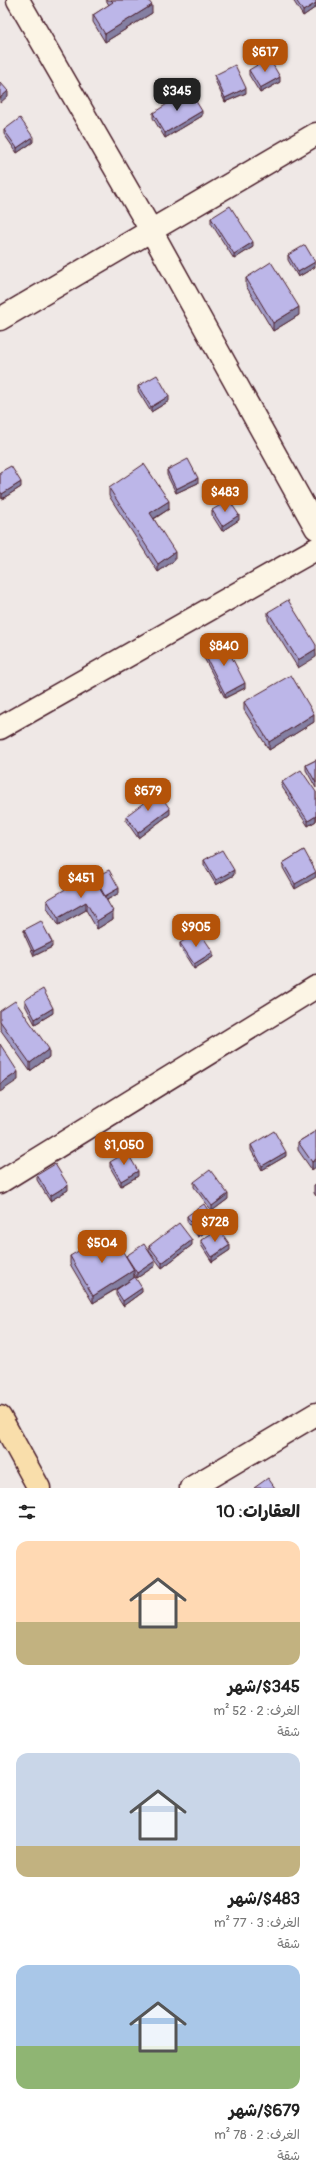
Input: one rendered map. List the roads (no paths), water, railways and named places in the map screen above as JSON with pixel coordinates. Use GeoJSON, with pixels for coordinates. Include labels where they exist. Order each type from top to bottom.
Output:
{"type":"FeatureCollection","features":[{"type":"Feature","properties":{"kind":"highway"},"geometry":{"type":"LineString","coordinates":[[0,1416],[36,1487]]}},
{"type":"Feature","properties":{"kind":"street"},"geometry":{"type":"LineString","coordinates":[[18,0],[152,232],[316,528]]}},
{"type":"Feature","properties":{"kind":"street"},"geometry":{"type":"LineString","coordinates":[[0,319],[152,232],[316,134]]}},
{"type":"Feature","properties":{"kind":"street"},"geometry":{"type":"LineString","coordinates":[[0,728],[316,549]]}},
{"type":"Feature","properties":{"kind":"street"},"geometry":{"type":"LineString","coordinates":[[0,1182],[316,986]]}},
{"type":"Feature","properties":{"kind":"street"},"geometry":{"type":"LineString","coordinates":[[191,1488],[316,1414]]}}]}
